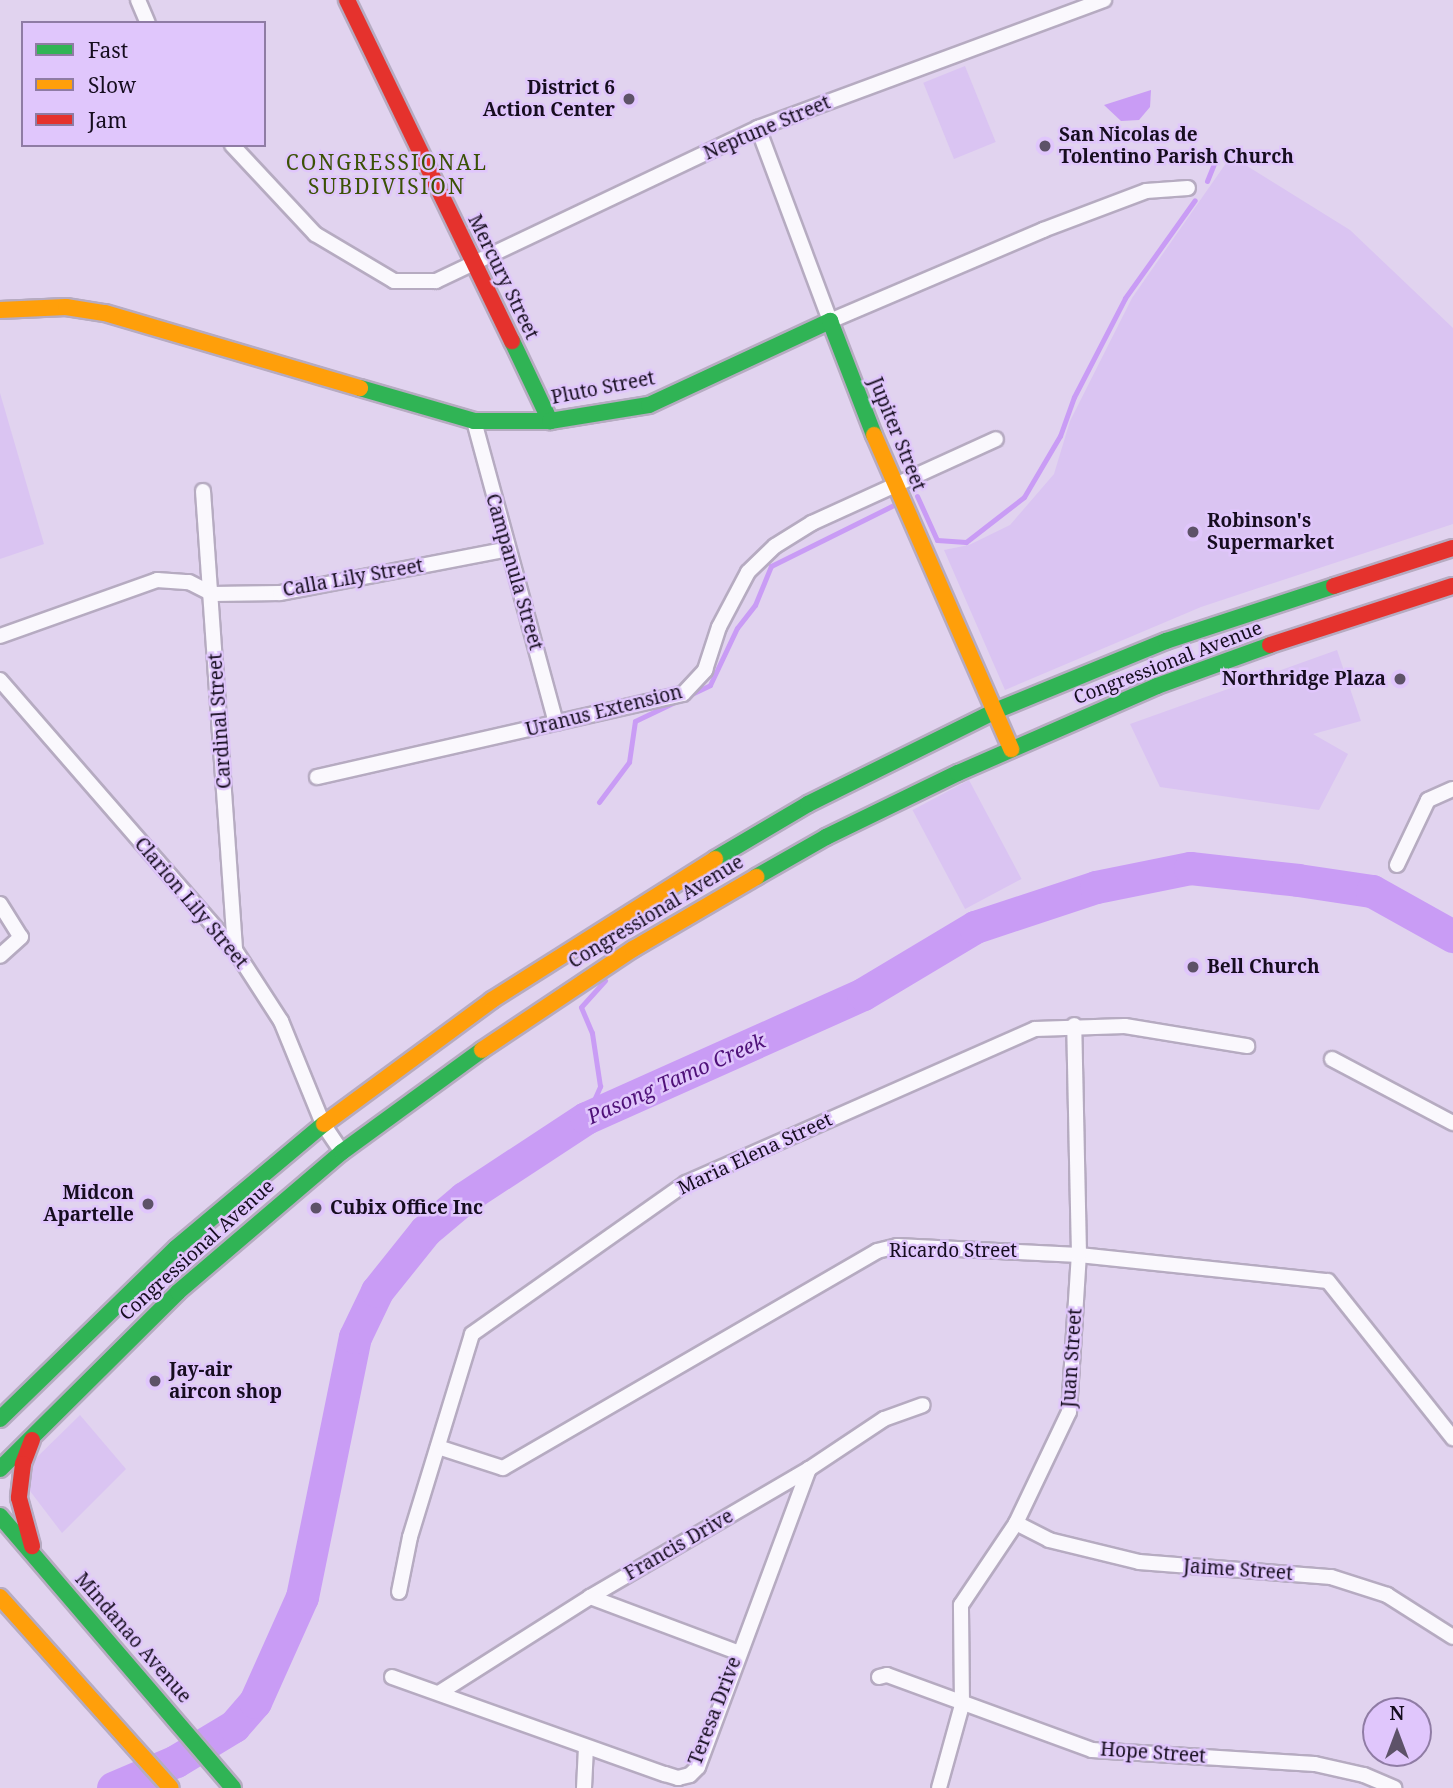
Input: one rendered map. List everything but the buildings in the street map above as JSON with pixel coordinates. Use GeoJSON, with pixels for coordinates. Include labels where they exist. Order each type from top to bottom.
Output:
{"type":"FeatureCollection","features":[{"type":"Feature","properties":{"kind":"main road","name":"Mercury Street"},"geometry":{"type":"LineString","coordinates":[[346,0],[550,421]]}},
{"type":"Feature","properties":{"kind":"main road","name":"Pluto Street"},"geometry":{"type":"LineString","coordinates":[[0,310],[66,307],[105,313],[474,421],[550,421],[649,405],[830,321]]}},
{"type":"Feature","properties":{"kind":"main road","name":"Jupiter Street"},"geometry":{"type":"LineString","coordinates":[[830,321],[894,487],[1012,749]]}},
{"type":"Feature","properties":{"kind":"main road","name":"Congressional Avenue"},"geometry":{"type":"LineString","coordinates":[[0,1419],[176,1248],[323,1124],[481,1007],[604,926],[808,804],[995,711],[1166,641],[1453,548]]}},
{"type":"Feature","properties":{"kind":"main road","name":"Congressional Avenue"},"geometry":{"type":"LineString","coordinates":[[0,1469],[37,1429],[178,1292],[342,1152],[522,1021],[633,948],[826,837],[1012,749],[1157,686],[1341,619],[1453,586]]}},
{"type":"Feature","properties":{"kind":"main road"},"geometry":{"type":"LineString","coordinates":[[0,1409],[22,1396]]}},
{"type":"Feature","properties":{"kind":"main road"},"geometry":{"type":"LineString","coordinates":[[37,1429],[23,1464],[19,1498],[25,1528],[41,1564]]}},
{"type":"Feature","properties":{"kind":"main road","name":"Mindanao Avenue"},"geometry":{"type":"LineString","coordinates":[[0,1516],[233,1788]]}},
{"type":"Feature","properties":{"kind":"main road"},"geometry":{"type":"LineString","coordinates":[[0,1598],[171,1788]]}},
{"type":"Feature","properties":{"kind":"street"},"geometry":{"type":"LineString","coordinates":[[138,0],[147,21]]}},
{"type":"Feature","properties":{"kind":"street","name":"Neptune Street"},"geometry":{"type":"LineString","coordinates":[[234,147],[315,234],[394,281],[436,281],[758,128],[1068,6],[1104,0]]}},
{"type":"Feature","properties":{"kind":"street","name":"Jupiter Street"},"geometry":{"type":"LineString","coordinates":[[758,128],[830,321]]}},
{"type":"Feature","properties":{"kind":"street","name":"Pluto Street"},"geometry":{"type":"LineString","coordinates":[[830,321],[1031,234],[1146,191],[1188,188]]}},
{"type":"Feature","properties":{"kind":"street","name":"Campanula Street"},"geometry":{"type":"LineString","coordinates":[[474,421],[556,723]]}},
{"type":"Feature","properties":{"kind":"street","name":"Uranus Extension"},"geometry":{"type":"LineString","coordinates":[[317,777],[689,691],[705,670],[719,627],[748,572],[775,545],[812,523],[996,439]]}},
{"type":"Feature","properties":{"kind":"street","name":"Cardinal Street"},"geometry":{"type":"LineString","coordinates":[[203,491],[213,594],[235,950]]}},
{"type":"Feature","properties":{"kind":"street","name":"Calla Lily Street"},"geometry":{"type":"LineString","coordinates":[[0,636],[157,580],[189,582],[213,594],[280,593],[508,549]]}},
{"type":"Feature","properties":{"kind":"street","name":"Clarion Lily Street"},"geometry":{"type":"LineString","coordinates":[[0,680],[235,950],[281,1021],[323,1124],[342,1152]]}},
{"type":"Feature","properties":{"kind":"street"},"geometry":{"type":"LineString","coordinates":[[1397,865],[1428,800],[1453,789]]}},
{"type":"Feature","properties":{"kind":"street"},"geometry":{"type":"LineString","coordinates":[[0,904],[21,937],[0,956]]}},
{"type":"Feature","properties":{"kind":"street","name":"Maria Elena Street"},"geometry":{"type":"LineString","coordinates":[[398,1592],[472,1334],[686,1183],[1015,1036],[1074,1025],[1157,1029],[1247,1046]]}},
{"type":"Feature","properties":{"kind":"street","name":"Juan Street"},"geometry":{"type":"LineString","coordinates":[[939,1788],[962,1705],[961,1605],[1016,1523],[1069,1412],[1079,1255],[1074,1025]]}},
{"type":"Feature","properties":{"kind":"street"},"geometry":{"type":"LineString","coordinates":[[1332,1059],[1453,1123]]}},
{"type":"Feature","properties":{"kind":"street","name":"Ricardo Street"},"geometry":{"type":"LineString","coordinates":[[438,1447],[503,1468],[877,1251],[943,1247],[1079,1255],[1328,1281],[1453,1438]]}},
{"type":"Feature","properties":{"kind":"street","name":"Francis Drive"},"geometry":{"type":"LineString","coordinates":[[439,1693],[590,1597],[809,1469],[884,1419],[923,1405]]}},
{"type":"Feature","properties":{"kind":"street","name":"Teresa Drive"},"geometry":{"type":"LineString","coordinates":[[392,1678],[678,1778],[690,1775],[698,1766],[737,1652],[809,1469]]}},
{"type":"Feature","properties":{"kind":"street","name":"Jaime Street"},"geometry":{"type":"LineString","coordinates":[[1016,1523],[1049,1540],[1139,1562],[1331,1577],[1387,1595],[1453,1637]]}},
{"type":"Feature","properties":{"kind":"street"},"geometry":{"type":"LineString","coordinates":[[590,1597],[737,1652]]}},
{"type":"Feature","properties":{"kind":"street","name":"Hope Street"},"geometry":{"type":"LineString","coordinates":[[879,1676],[887,1675],[962,1705],[1092,1750],[1315,1764],[1364,1775],[1394,1788]]}},
{"type":"Feature","properties":{"kind":"street"},"geometry":{"type":"LineString","coordinates":[[584,1788],[586,1747]]}},
{"type":"Feature","properties":{"kind":"shaded area"},"geometry":{"type":"Polygon","coordinates":[[[965,66],[996,142],[954,159],[923,83],[965,66]]]}},
{"type":"Feature","properties":{"kind":"shaded area"},"geometry":{"type":"Polygon","coordinates":[[[1151,90],[1150,107],[1139,120],[1121,121],[1104,105],[1151,90]]]}},
{"type":"Feature","properties":{"kind":"shaded area"},"geometry":{"type":"Polygon","coordinates":[[[1231,156],[1350,230],[1453,328],[1453,524],[1201,607],[1005,690],[944,550],[969,545],[1010,525],[1054,474],[1070,421],[1132,298],[1231,156]]]}},
{"type":"Feature","properties":{"kind":"shaded area"},"geometry":{"type":"Polygon","coordinates":[[[0,393],[44,544],[0,559],[0,393]]]}},
{"type":"Feature","properties":{"kind":"shaded area"},"geometry":{"type":"Polygon","coordinates":[[[1337,650],[1361,721],[1313,734],[1348,754],[1319,810],[1160,787],[1130,724],[1337,650]]]}},
{"type":"Feature","properties":{"kind":"shaded area"},"geometry":{"type":"Polygon","coordinates":[[[969,780],[1022,879],[965,909],[912,810],[969,780]]]}},
{"type":"Feature","properties":{"kind":"shaded area"},"geometry":{"type":"Polygon","coordinates":[[[80,1415],[126,1469],[62,1533],[30,1491],[32,1462],[80,1415]]]}},
{"type":"Feature","properties":{"kind":"waterway"},"geometry":{"type":"LineString","coordinates":[[1207,181],[1216,159]]}},
{"type":"Feature","properties":{"kind":"waterway"},"geometry":{"type":"LineString","coordinates":[[917,496],[937,540],[966,542],[1024,497],[1060,436],[1074,397],[1125,298],[1195,200]]}},
{"type":"Feature","properties":{"kind":"waterway"},"geometry":{"type":"LineString","coordinates":[[599,802],[629,762],[635,721],[710,685],[737,628],[755,605],[771,566],[894,505]]}},
{"type":"Feature","properties":{"kind":"waterway","name":"Pasong Tamo Creek"},"geometry":{"type":"LineString","coordinates":[[113,1788],[176,1761],[234,1726],[255,1702],[302,1597],[355,1337],[377,1291],[425,1231],[464,1198],[586,1118],[863,994],[975,927],[1096,887],[1190,868],[1298,880],[1372,891],[1453,936]]}},
{"type":"Feature","properties":{"kind":"waterway"},"geometry":{"type":"LineString","coordinates":[[586,1118],[600,1086],[592,1033],[581,1007],[605,980]]}},
{"type":"Feature","properties":{"kind":"traffic: fast"},"geometry":{"type":"LineString","coordinates":[[360,388],[474,421],[550,421],[649,405],[830,321],[874,435]]}},
{"type":"Feature","properties":{"kind":"traffic: fast"},"geometry":{"type":"LineString","coordinates":[[512,341],[550,421]]}},
{"type":"Feature","properties":{"kind":"traffic: fast"},"geometry":{"type":"LineString","coordinates":[[715,859],[808,804],[995,711],[1166,641],[1334,586]]}},
{"type":"Feature","properties":{"kind":"traffic: fast"},"geometry":{"type":"LineString","coordinates":[[756,877],[826,837],[958,773],[1157,686],[1270,645]]}},
{"type":"Feature","properties":{"kind":"traffic: fast"},"geometry":{"type":"LineString","coordinates":[[0,1469],[178,1292],[342,1152],[482,1050]]}},
{"type":"Feature","properties":{"kind":"traffic: fast"},"geometry":{"type":"LineString","coordinates":[[0,1419],[176,1248],[324,1124]]}},
{"type":"Feature","properties":{"kind":"traffic: fast"},"geometry":{"type":"LineString","coordinates":[[0,1516],[233,1788]]}},
{"type":"Feature","properties":{"kind":"traffic: slow"},"geometry":{"type":"LineString","coordinates":[[0,310],[66,307],[105,313],[360,388]]}},
{"type":"Feature","properties":{"kind":"traffic: slow"},"geometry":{"type":"LineString","coordinates":[[874,435],[1011,749]]}},
{"type":"Feature","properties":{"kind":"traffic: slow"},"geometry":{"type":"LineString","coordinates":[[324,1124],[492,1000],[715,859]]}},
{"type":"Feature","properties":{"kind":"traffic: slow"},"geometry":{"type":"LineString","coordinates":[[482,1050],[633,949],[756,877]]}},
{"type":"Feature","properties":{"kind":"traffic: slow"},"geometry":{"type":"LineString","coordinates":[[0,1597],[171,1788]]}},
{"type":"Feature","properties":{"kind":"traffic: jam"},"geometry":{"type":"LineString","coordinates":[[347,0],[512,341]]}},
{"type":"Feature","properties":{"kind":"traffic: jam"},"geometry":{"type":"LineString","coordinates":[[1334,586],[1453,548]]}},
{"type":"Feature","properties":{"kind":"traffic: jam"},"geometry":{"type":"LineString","coordinates":[[1270,645],[1453,586]]}},
{"type":"Feature","properties":{"kind":"traffic: jam"},"geometry":{"type":"LineString","coordinates":[[32,1440],[23,1464],[19,1498],[32,1546]]}},
{"type":"Feature","properties":{"kind":"place","name":"District 6 Action Center"},"geometry":{"type":"Point","coordinates":[629,99]}},
{"type":"Feature","properties":{"kind":"place","name":"San Nicolas de Tolentino Parish Church"},"geometry":{"type":"Point","coordinates":[1045,146]}},
{"type":"Feature","properties":{"kind":"place","name":"Robinson's Supermarket"},"geometry":{"type":"Point","coordinates":[1193,532]}},
{"type":"Feature","properties":{"kind":"place","name":"Northridge Plaza"},"geometry":{"type":"Point","coordinates":[1400,679]}},
{"type":"Feature","properties":{"kind":"place","name":"Bell Church"},"geometry":{"type":"Point","coordinates":[1193,967]}},
{"type":"Feature","properties":{"kind":"place","name":"Midcon Apartelle"},"geometry":{"type":"Point","coordinates":[148,1204]}},
{"type":"Feature","properties":{"kind":"place","name":"Cubix Office Inc"},"geometry":{"type":"Point","coordinates":[316,1208]}},
{"type":"Feature","properties":{"kind":"place","name":"Jay-air aircon shop"},"geometry":{"type":"Point","coordinates":[155,1381]}},
{"type":"Feature","properties":{"kind":"district","name":"CONGRESSIONAL SUBDIVISION"},"geometry":{"type":"Point","coordinates":[387,174]}}]}
